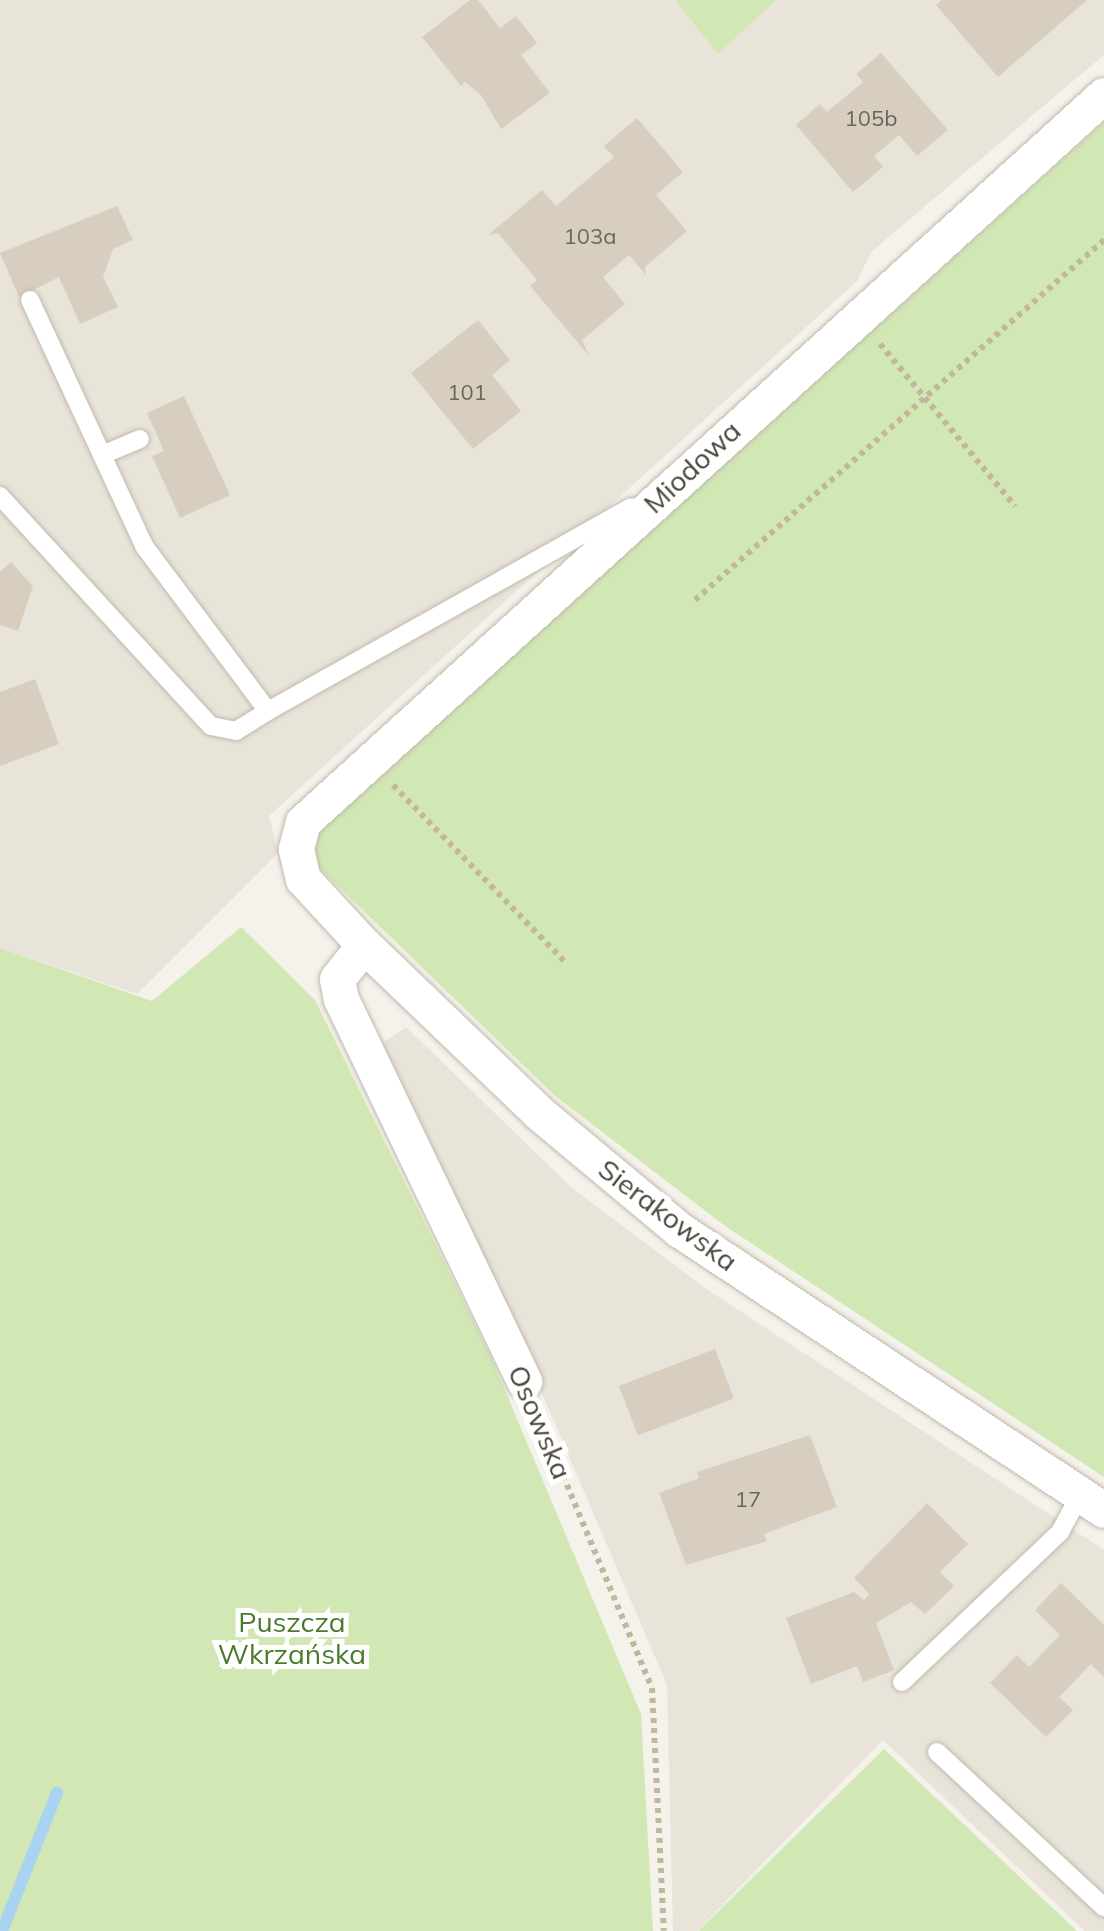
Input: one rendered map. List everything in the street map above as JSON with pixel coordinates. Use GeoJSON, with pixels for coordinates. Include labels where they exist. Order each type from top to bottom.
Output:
{"type":"FeatureCollection","features":[{"type":"Feature","properties":{"kind":"street","name":"Miodowa"},"geometry":{"type":"LineString","coordinates":[[296,849],[302,822],[1104,95]]}},
{"type":"Feature","properties":{"kind":"street","name":"Sierakowska"},"geometry":{"type":"LineString","coordinates":[[296,849],[303,879],[364,945],[539,1113],[678,1229],[1092,1502]]}},
{"type":"Feature","properties":{"kind":"street","name":"Osowska"},"geometry":{"type":"LineString","coordinates":[[364,945],[337,978],[341,999],[524,1381]]}},
{"type":"Feature","properties":{"kind":"lane"},"geometry":{"type":"LineString","coordinates":[[30,300],[144,546],[268,711]]}},
{"type":"Feature","properties":{"kind":"lane"},"geometry":{"type":"LineString","coordinates":[[102,456],[140,439]]}},
{"type":"Feature","properties":{"kind":"lane"},"geometry":{"type":"LineString","coordinates":[[0,496],[211,726],[236,731],[670,485]]}},
{"type":"Feature","properties":{"kind":"lane"},"geometry":{"type":"LineString","coordinates":[[902,1682],[1092,1502]]}},
{"type":"Feature","properties":{"kind":"lane"},"geometry":{"type":"LineString","coordinates":[[938,1752],[1104,1907]]}},
{"type":"Feature","properties":{"kind":"path"},"geometry":{"type":"LineString","coordinates":[[695,600],[1104,240]]}},
{"type":"Feature","properties":{"kind":"path"},"geometry":{"type":"LineString","coordinates":[[857,317],[1016,506]]}},
{"type":"Feature","properties":{"kind":"path"},"geometry":{"type":"LineString","coordinates":[[371,762],[566,963]]}},
{"type":"Feature","properties":{"kind":"path","name":"Osowska"},"geometry":{"type":"LineString","coordinates":[[524,1381],[652,1688],[664,1931]]}},
{"type":"Feature","properties":{"kind":"shaded area"},"geometry":{"type":"Polygon","coordinates":[[[0,0],[1104,0],[1104,55],[872,251],[857,281],[269,816],[278,853],[137,994],[0,948],[0,0]]]}},
{"type":"Feature","properties":{"kind":"shaded area"},"geometry":{"type":"Polygon","coordinates":[[[406,1027],[571,1187],[702,1286],[1104,1550],[1104,1931],[1085,1931],[883,1740],[697,1931],[673,1931],[667,1685],[519,1340],[380,1045],[406,1027]]]}},
{"type":"Feature","properties":{"kind":"green space"},"geometry":{"type":"Polygon","coordinates":[[[675,0],[776,0],[718,54],[675,0]]]}},
{"type":"Feature","properties":{"kind":"green space"},"geometry":{"type":"Polygon","coordinates":[[[1104,122],[1104,1477],[725,1226],[554,1095],[315,864],[315,833],[1104,122]]]}},
{"type":"Feature","properties":{"kind":"green space","name":"Puszcza Wkrzańska"},"geometry":{"type":"Polygon","coordinates":[[[241,927],[315,1000],[491,1357],[641,1714],[653,1931],[0,1931],[0,948],[152,1001],[241,927]]]}},
{"type":"Feature","properties":{"kind":"green space"},"geometry":{"type":"Polygon","coordinates":[[[884,1749],[1077,1931],[698,1931],[884,1749]]]}},
{"type":"Feature","properties":{"kind":"building"},"geometry":{"type":"Polygon","coordinates":[[[470,0],[478,0],[500,28],[516,16],[537,43],[521,55],[550,93],[501,129],[481,95],[465,82],[461,86],[422,37],[470,0]]]}},
{"type":"Feature","properties":{"kind":"building"},"geometry":{"type":"Polygon","coordinates":[[[941,0],[1087,0],[998,77],[936,5],[941,0]]]}},
{"type":"Feature","properties":{"kind":"building"},"geometry":{"type":"Polygon","coordinates":[[[881,53],[948,130],[917,156],[899,135],[874,156],[883,167],[853,192],[796,125],[820,104],[827,112],[863,82],[856,74],[881,53]]]}},
{"type":"Feature","properties":{"kind":"building"},"geometry":{"type":"Polygon","coordinates":[[[637,118],[683,172],[656,195],[687,231],[645,267],[646,275],[629,255],[603,277],[625,304],[582,340],[589,356],[530,286],[537,280],[498,233],[488,235],[542,190],[556,206],[614,157],[604,146],[637,118]]]}},
{"type":"Feature","properties":{"kind":"building"},"geometry":{"type":"Polygon","coordinates":[[[117,206],[133,240],[113,249],[103,277],[118,307],[80,324],[59,277],[19,297],[0,253],[117,206]]]}},
{"type":"Feature","properties":{"kind":"building"},"geometry":{"type":"Polygon","coordinates":[[[478,320],[510,360],[492,375],[521,411],[473,449],[411,373],[478,320]]]}},
{"type":"Feature","properties":{"kind":"building"},"geometry":{"type":"Polygon","coordinates":[[[184,396],[230,495],[180,518],[152,456],[164,451],[147,413],[184,396]]]}},
{"type":"Feature","properties":{"kind":"building"},"geometry":{"type":"Polygon","coordinates":[[[11,562],[33,586],[18,631],[0,625],[0,572],[11,562]]]}},
{"type":"Feature","properties":{"kind":"building"},"geometry":{"type":"Polygon","coordinates":[[[35,679],[59,744],[0,766],[0,692],[35,679]]]}},
{"type":"Feature","properties":{"kind":"building"},"geometry":{"type":"Polygon","coordinates":[[[715,1349],[734,1398],[638,1435],[619,1386],[715,1349]]]}},
{"type":"Feature","properties":{"kind":"building"},"geometry":{"type":"Polygon","coordinates":[[[810,1435],[837,1507],[764,1534],[767,1541],[686,1565],[659,1493],[699,1478],[697,1472],[810,1435]]]}},
{"type":"Feature","properties":{"kind":"building"},"geometry":{"type":"Polygon","coordinates":[[[927,1503],[968,1544],[940,1572],[954,1586],[925,1614],[911,1602],[876,1623],[894,1670],[863,1682],[857,1666],[811,1684],[786,1618],[854,1592],[864,1600],[869,1594],[854,1578],[927,1503]]]}},
{"type":"Feature","properties":{"kind":"building"},"geometry":{"type":"Polygon","coordinates":[[[1061,1583],[1104,1625],[1104,1677],[1091,1664],[1059,1697],[1073,1710],[1046,1737],[990,1683],[1017,1655],[1029,1667],[1060,1635],[1035,1610],[1061,1583]]]}},
{"type":"Feature","properties":{"kind":"waterway"},"geometry":{"type":"LineString","coordinates":[[2,1931],[57,1793]]}}]}
